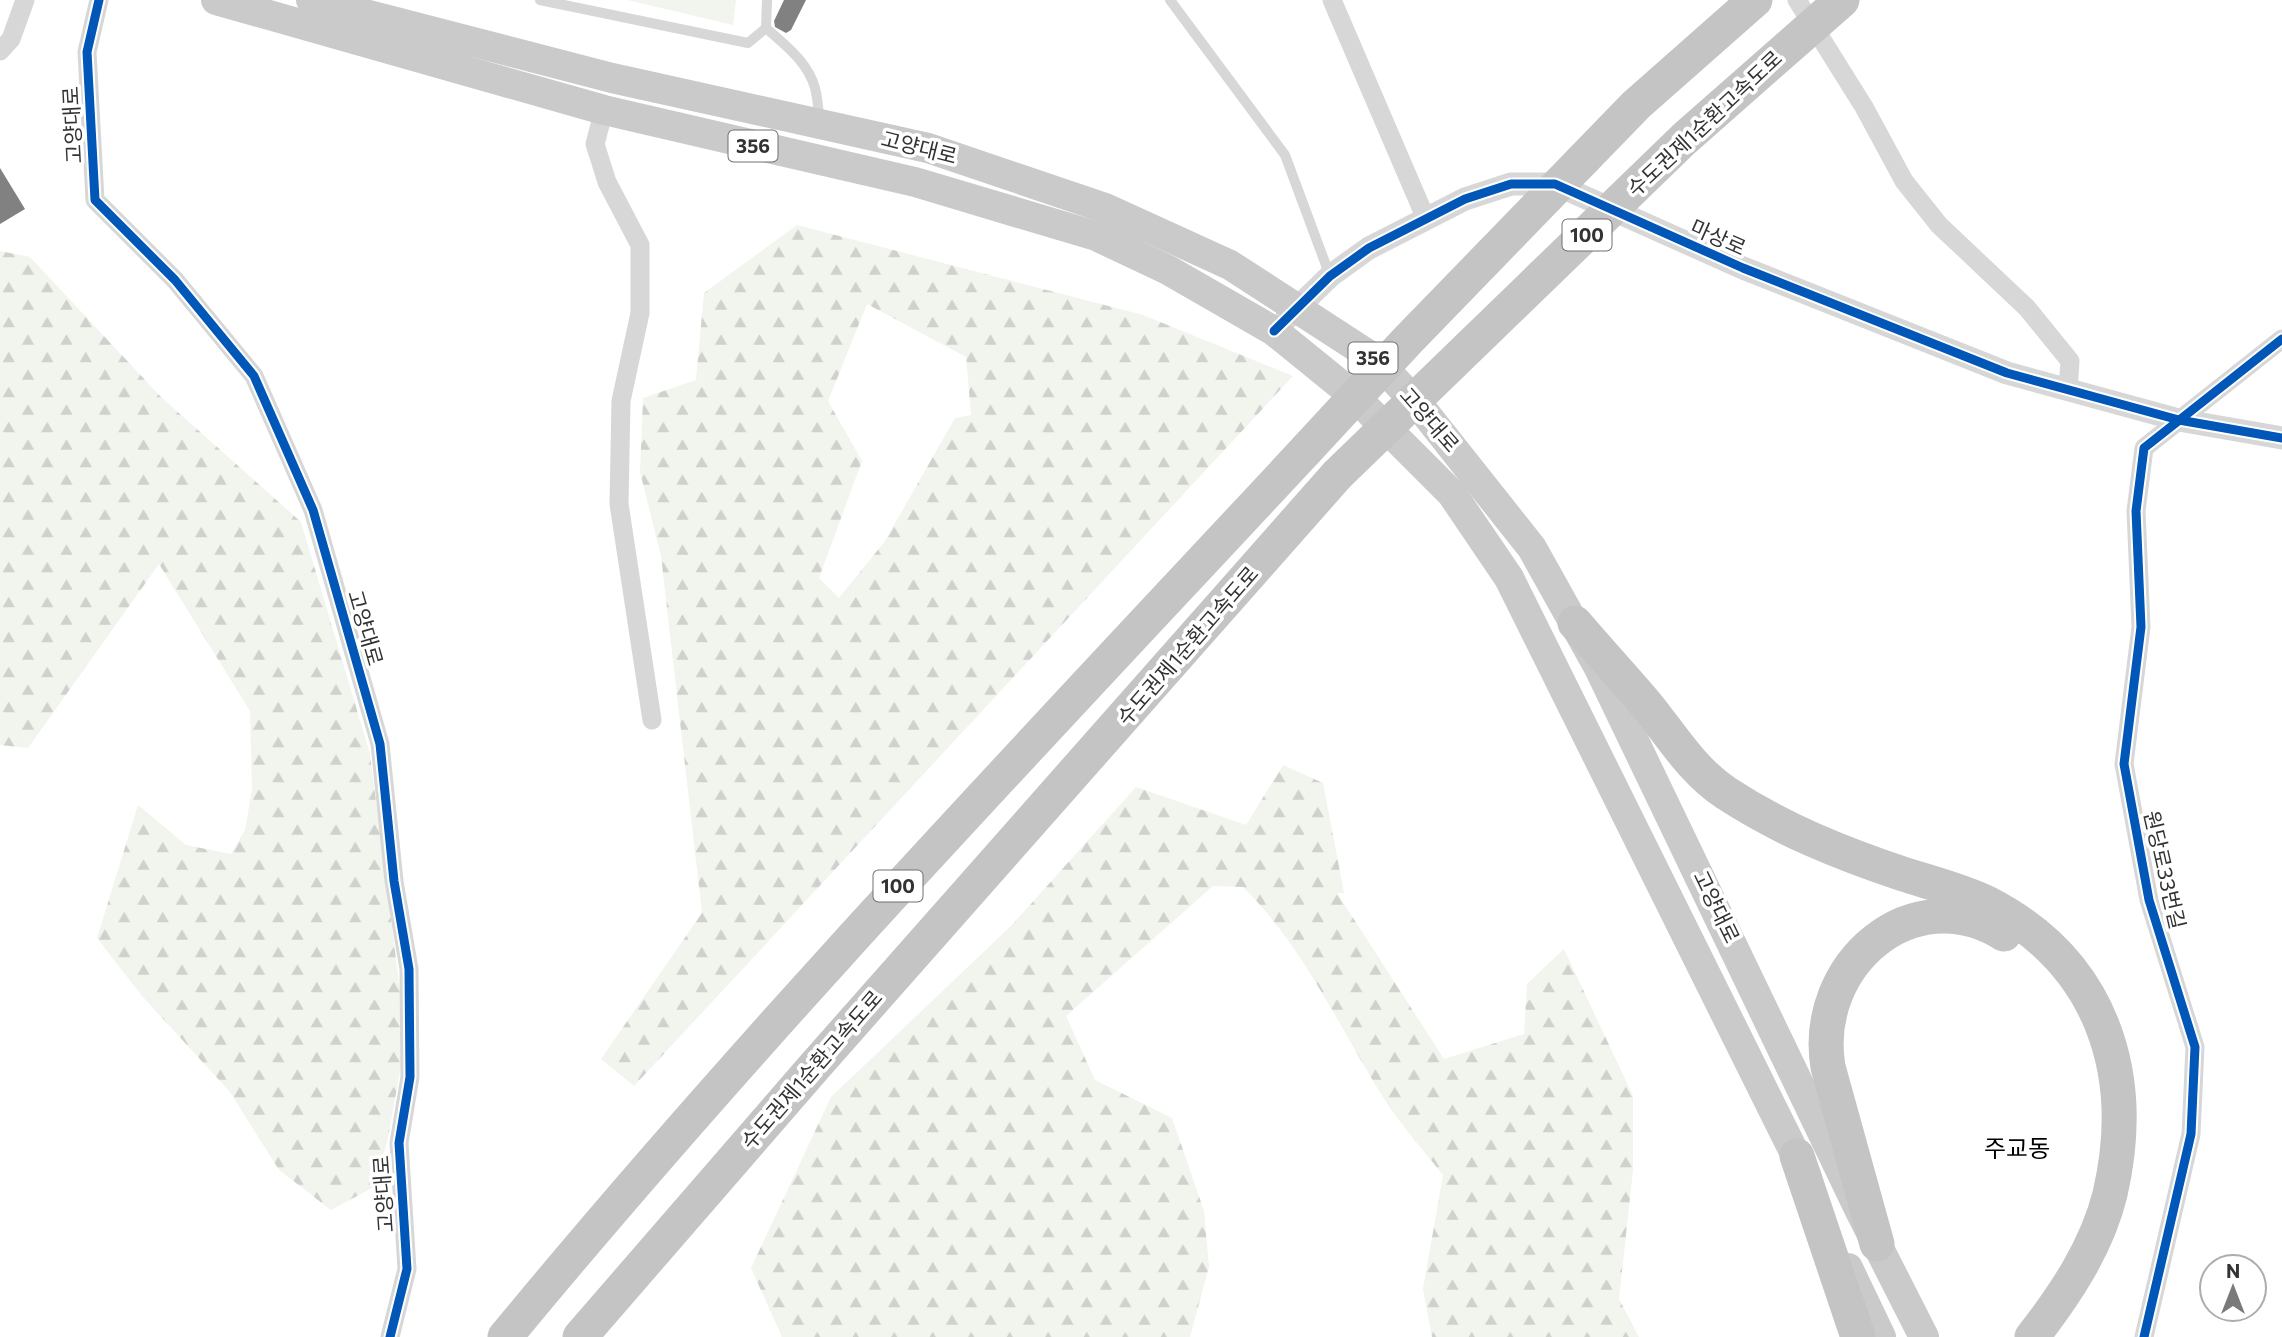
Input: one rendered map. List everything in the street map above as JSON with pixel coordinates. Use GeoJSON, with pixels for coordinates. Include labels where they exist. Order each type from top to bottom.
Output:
{"type":"FeatureCollection","features":[{"type":"Feature","properties":{"kind":"highway","name":"수도권제1순환고속도로"},"geometry":{"type":"LineString","coordinates":[[505,1337],[614,1206],[869,918],[1426,321],[1636,105],[1755,0]]}},
{"type":"Feature","properties":{"kind":"highway","name":"수도권제1순환고속도로"},"geometry":{"type":"LineString","coordinates":[[580,1337],[814,1067],[1337,475],[1684,139],[1842,0]]}},
{"type":"Feature","properties":{"kind":"highway"},"geometry":{"type":"LineString","coordinates":[[1575,623],[1647,705],[1682,751],[1723,791],[1812,841],[1989,904],[2047,943],[2070,968],[2087,993],[2111,1046],[2119,1079],[2117,1132],[2109,1195],[2100,1223],[2073,1280],[2041,1316],[2006,1337]]}},
{"type":"Feature","properties":{"kind":"highway"},"geometry":{"type":"LineString","coordinates":[[1877,1244],[1834,1096],[1826,1055],[1827,1013],[1834,992],[1846,968],[1861,952],[1893,929],[1939,917],[1992,927],[2021,944],[2044,964],[2064,991],[2089,1042],[2101,1097],[2100,1133],[2082,1220],[2041,1316]]}},
{"type":"Feature","properties":{"kind":"highway"},"geometry":{"type":"LineString","coordinates":[[612,1337],[726,1201],[814,1067]]}},
{"type":"Feature","properties":{"kind":"highway"},"geometry":{"type":"LineString","coordinates":[[1797,1156],[1858,1337]]}},
{"type":"Feature","properties":{"kind":"main road","name":"고양대로"},"geometry":{"type":"LineString","coordinates":[[216,0],[604,110],[915,182],[1096,236],[1168,270],[1274,331],[1353,395],[1452,494],[1509,578],[1797,1156],[1881,1337]]}},
{"type":"Feature","properties":{"kind":"main road","name":"고양대로"},"geometry":{"type":"LineString","coordinates":[[312,0],[612,78],[928,148],[1105,208],[1230,265],[1375,359],[1421,408],[1532,548],[1575,623],[1724,923],[1924,1337]]}},
{"type":"Feature","properties":{"kind":"street"},"geometry":{"type":"LineString","coordinates":[[0,51],[11,39],[25,0]]}},
{"type":"Feature","properties":{"kind":"street","name":"고양대로"},"geometry":{"type":"LineString","coordinates":[[99,0],[87,52],[95,200],[175,280],[254,376],[313,510],[380,744],[394,881],[409,969],[410,1077],[398,1143],[407,1269],[390,1337]]}},
{"type":"Feature","properties":{"kind":"street"},"geometry":{"type":"LineString","coordinates":[[1332,0],[1426,219]]}},
{"type":"Feature","properties":{"kind":"street"},"geometry":{"type":"LineString","coordinates":[[1797,0],[1864,107],[1904,181],[1940,225],[2028,308],[2070,361],[2068,390]]}},
{"type":"Feature","properties":{"kind":"street"},"geometry":{"type":"LineString","coordinates":[[604,110],[594,144],[607,182],[640,245],[640,313],[621,401],[619,504],[652,720]]}},
{"type":"Feature","properties":{"kind":"street","name":"마상로"},"geometry":{"type":"LineString","coordinates":[[1274,331],[1330,276],[1368,248],[1465,200],[1511,184],[1555,184],[1756,273],[2007,373],[2179,420],[2282,439]]}},
{"type":"Feature","properties":{"kind":"street"},"geometry":{"type":"LineString","coordinates":[[2179,420],[2282,339]]}},
{"type":"Feature","properties":{"kind":"street","name":"원당로33번길"},"geometry":{"type":"LineString","coordinates":[[2144,1337],[2191,1135],[2195,1046],[2149,900],[2124,764],[2141,627],[2136,511],[2144,448],[2179,420]]}},
{"type":"Feature","properties":{"kind":"lane"},"geometry":{"type":"LineString","coordinates":[[540,0],[748,43],[766,28],[767,0]]}},
{"type":"Feature","properties":{"kind":"lane"},"geometry":{"type":"LineString","coordinates":[[1170,0],[1285,155],[1330,276]]}},
{"type":"Feature","properties":{"kind":"lane"},"geometry":{"type":"LineString","coordinates":[[766,28],[794,52],[805,67],[815,86],[819,121],[826,126]]}},
{"type":"Feature","properties":{"kind":"green space"},"geometry":{"type":"Polygon","coordinates":[[[628,0],[736,0],[733,25],[628,0]]]}},
{"type":"Feature","properties":{"kind":"green space"},"geometry":{"type":"Polygon","coordinates":[[[797,225],[1143,315],[1293,376],[634,1086],[601,1059],[702,913],[661,556],[640,472],[643,398],[696,380],[704,293],[797,225]],[[867,304],[828,401],[862,461],[819,578],[839,598],[885,541],[955,418],[971,415],[966,357],[867,304]]]}},
{"type":"Feature","properties":{"kind":"green space"},"geometry":{"type":"Polygon","coordinates":[[[0,251],[30,257],[161,397],[301,522],[370,754],[406,1038],[387,1143],[372,1188],[331,1210],[279,1170],[230,1092],[142,996],[97,938],[138,805],[186,845],[231,854],[245,830],[252,789],[250,711],[159,564],[28,748],[0,745],[0,251]]]}},
{"type":"Feature","properties":{"kind":"green space"},"geometry":{"type":"Polygon","coordinates":[[[1283,765],[1323,783],[1344,893],[1337,893],[1444,1059],[1524,1034],[1527,984],[1564,949],[1633,1096],[1633,1170],[1619,1299],[1639,1337],[1432,1337],[1423,1289],[1443,1175],[1388,1104],[1284,934],[1243,887],[1213,886],[1066,1016],[1095,1080],[1172,1118],[1204,1211],[1209,1267],[1190,1337],[782,1337],[751,1268],[831,1097],[1011,926],[1136,787],[1246,825],[1283,765]]]}},
{"type":"Feature","properties":{"kind":"building"},"geometry":{"type":"Polygon","coordinates":[[[784,0],[806,0],[791,30],[786,33],[775,27],[774,21],[784,0]]]}},
{"type":"Feature","properties":{"kind":"building"},"geometry":{"type":"Polygon","coordinates":[[[0,168],[25,209],[0,224],[0,168]]]}},
{"type":"Feature","properties":{"kind":"cycle path"},"geometry":{"type":"LineString","coordinates":[[99,0],[87,52],[95,200],[175,280],[254,376],[313,510],[380,744],[394,881],[409,969],[410,1077],[399,1143],[407,1269],[390,1337]]}},
{"type":"Feature","properties":{"kind":"cycle path"},"geometry":{"type":"LineString","coordinates":[[1274,331],[1330,276],[1369,248],[1465,199],[1511,184],[1555,184],[1743,268],[2007,373],[2179,420],[2282,438]]}},
{"type":"Feature","properties":{"kind":"cycle path"},"geometry":{"type":"LineString","coordinates":[[2144,1337],[2191,1134],[2195,1047],[2149,900],[2124,764],[2141,627],[2136,511],[2144,448],[2282,339]]}},
{"type":"Feature","properties":{"kind":"district","name":"주교동"},"geometry":{"type":"Point","coordinates":[2017,1149]}}]}
